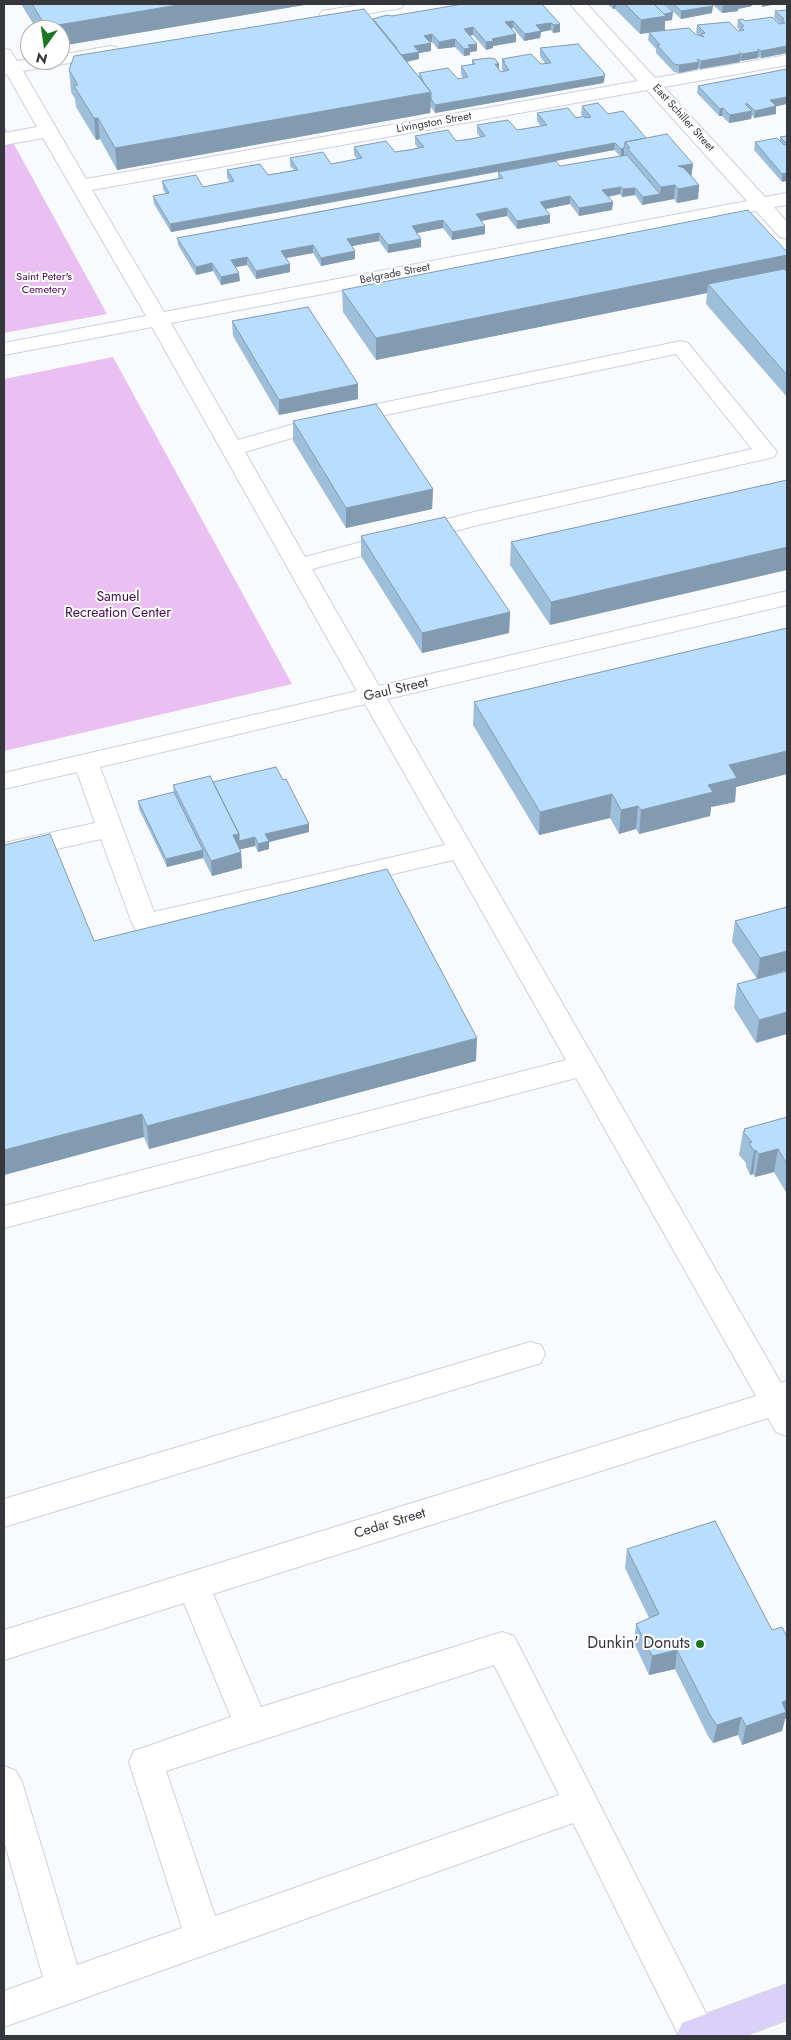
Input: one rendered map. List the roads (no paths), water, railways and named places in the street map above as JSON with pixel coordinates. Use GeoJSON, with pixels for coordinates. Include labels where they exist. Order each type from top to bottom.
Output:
{"type":"FeatureCollection","features":[{"type":"Feature","properties":{"kind":"main road"},"geometry":{"type":"LineString","coordinates":[[697,2036],[787,2002]]}},
{"type":"Feature","properties":{"kind":"street","name":"East Schiller Street"},"geometry":{"type":"LineString","coordinates":[[578,4],[787,233]]}},
{"type":"Feature","properties":{"kind":"street"},"geometry":{"type":"LineString","coordinates":[[312,18],[385,5]]}},
{"type":"Feature","properties":{"kind":"street"},"geometry":{"type":"LineString","coordinates":[[70,58],[128,48]]}},
{"type":"Feature","properties":{"kind":"street","name":"Livingston Street"},"geometry":{"type":"LineString","coordinates":[[81,186],[787,60]]}},
{"type":"Feature","properties":{"kind":"street"},"geometry":{"type":"LineString","coordinates":[[20,63],[6,64],[50,131],[584,1066],[783,1406]]}},
{"type":"Feature","properties":{"kind":"street"},"geometry":{"type":"LineString","coordinates":[[4,139],[50,131]]}},
{"type":"Feature","properties":{"kind":"street","name":"Belgrade Street"},"geometry":{"type":"LineString","coordinates":[[4,349],[787,199]]}},
{"type":"Feature","properties":{"kind":"street"},"geometry":{"type":"LineString","coordinates":[[232,449],[329,420],[681,347],[766,452],[474,519],[299,566]]}},
{"type":"Feature","properties":{"kind":"street","name":"Gaul Street"},"geometry":{"type":"LineString","coordinates":[[4,781],[787,598]]}},
{"type":"Feature","properties":{"kind":"street"},"geometry":{"type":"LineString","coordinates":[[86,762],[145,923],[460,850]]}},
{"type":"Feature","properties":{"kind":"street"},"geometry":{"type":"LineString","coordinates":[[4,852],[110,828]]}},
{"type":"Feature","properties":{"kind":"street"},"geometry":{"type":"LineString","coordinates":[[4,1217],[584,1066]]}},
{"type":"Feature","properties":{"kind":"street"},"geometry":{"type":"LineString","coordinates":[[4,1513],[530,1354]]}},
{"type":"Feature","properties":{"kind":"street","name":"Cedar Street"},"geometry":{"type":"LineString","coordinates":[[4,1645],[783,1406]]}},
{"type":"Feature","properties":{"kind":"street"},"geometry":{"type":"LineString","coordinates":[[193,1586],[252,1726]]}},
{"type":"Feature","properties":{"kind":"street"},"geometry":{"type":"LineString","coordinates":[[204,1938],[146,1762],[252,1726],[502,1647],[697,2036]]}},
{"type":"Feature","properties":{"kind":"street"},"geometry":{"type":"LineString","coordinates":[[4,1782],[65,1987]]}},
{"type":"Feature","properties":{"kind":"street"},"geometry":{"type":"LineString","coordinates":[[4,2009],[581,1804]]}},
{"type":"Feature","properties":{"kind":"place","name":"Dunkin' Donuts"},"geometry":{"type":"Point","coordinates":[700,1644]}},
{"type":"Feature","properties":{"kind":"park label","name":"Saint Peter's Cemetery"},"geometry":{"type":"Point","coordinates":[44,283]}},
{"type":"Feature","properties":{"kind":"park label","name":"Samuel Recreation Center"},"geometry":{"type":"Point","coordinates":[118,606]}}]}
